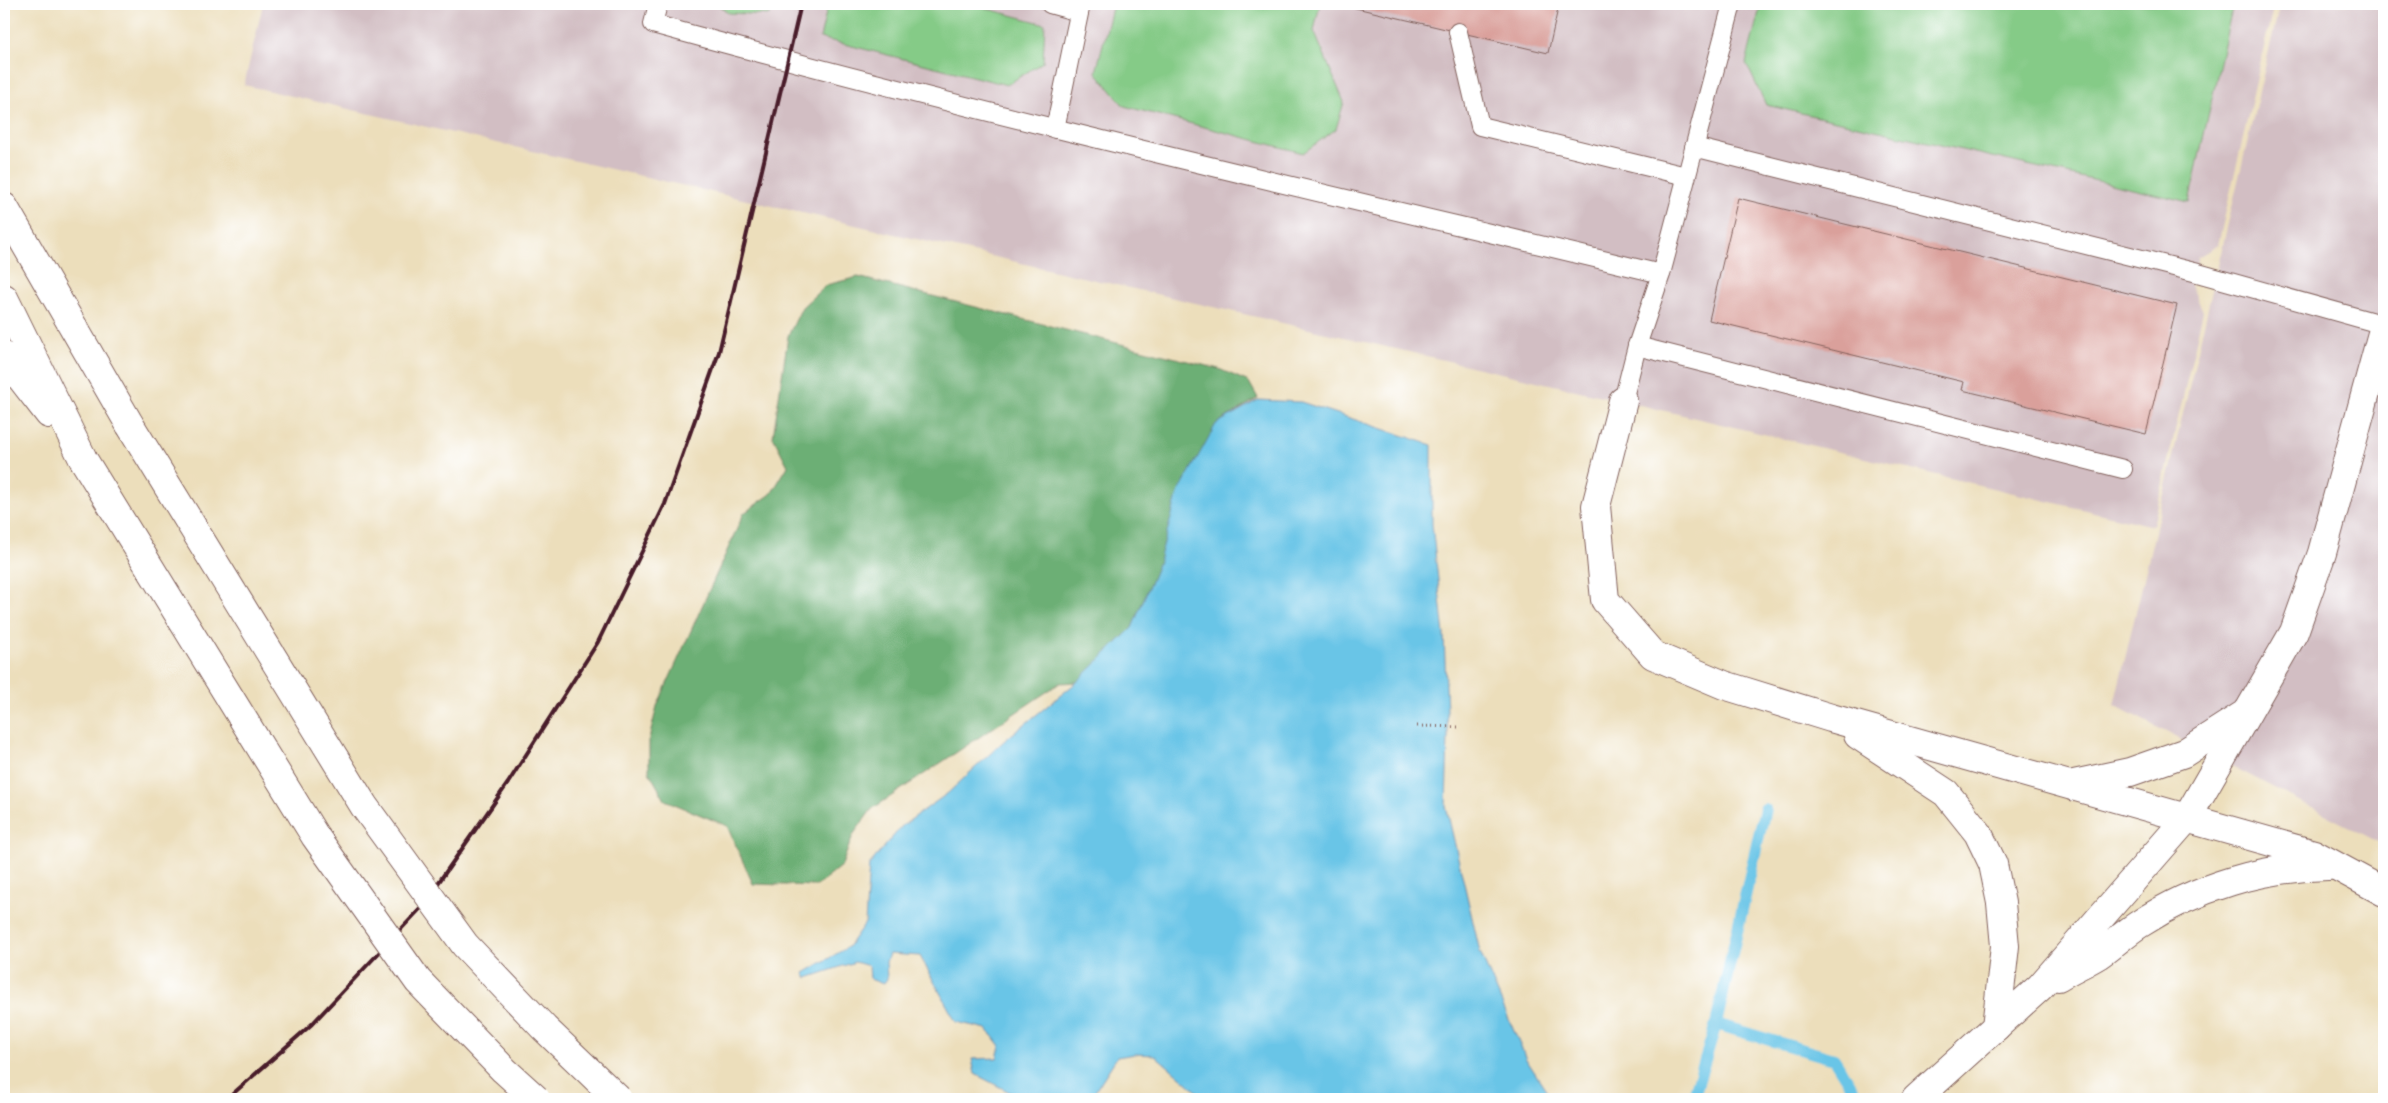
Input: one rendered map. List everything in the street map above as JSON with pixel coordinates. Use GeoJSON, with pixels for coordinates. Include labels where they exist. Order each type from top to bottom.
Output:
{"type":"FeatureCollection","features":[{"type":"Feature","properties":{"kind":"street"},"geometry":{"type":"LineString","coordinates":[[4,207],[130,426],[364,806],[464,945],[544,1028],[618,1099]]}},
{"type":"Feature","properties":{"kind":"street"},"geometry":{"type":"LineString","coordinates":[[4,298],[83,459],[315,836],[418,981],[504,1070],[536,1099]]}},
{"type":"Feature","properties":{"kind":"street"},"geometry":{"type":"LineString","coordinates":[[1916,1099],[2040,987],[2187,818],[2294,632],[2322,553],[2384,326]]}},
{"type":"Feature","properties":{"kind":"street"},"geometry":{"type":"LineString","coordinates":[[4,356],[83,459]]}},
{"type":"Feature","properties":{"kind":"street"},"geometry":{"type":"LineString","coordinates":[[1623,401],[1596,506],[1605,600],[1653,656],[1724,685],[1831,718],[2314,854],[2384,892]]}},
{"type":"Feature","properties":{"kind":"street"},"geometry":{"type":"LineString","coordinates":[[2070,785],[2130,772],[2184,753],[2246,713]]}},
{"type":"Feature","properties":{"kind":"street"},"geometry":{"type":"LineString","coordinates":[[1831,718],[1946,793],[1978,833],[1993,864],[2001,902],[2005,946],[1996,1027]]}},
{"type":"Feature","properties":{"kind":"street"},"geometry":{"type":"LineString","coordinates":[[2040,987],[2098,954],[2141,922],[2238,878],[2296,867],[2337,866]]}},
{"type":"Feature","properties":{"kind":"lane"},"geometry":{"type":"LineString","coordinates":[[658,4],[653,24],[787,61],[1055,129],[1661,274]]}},
{"type":"Feature","properties":{"kind":"lane"},"geometry":{"type":"LineString","coordinates":[[1050,4],[1080,8],[1055,129]]}},
{"type":"Feature","properties":{"kind":"lane"},"geometry":{"type":"LineString","coordinates":[[1623,401],[1637,346],[1661,274],[1732,4]]}},
{"type":"Feature","properties":{"kind":"lane"},"geometry":{"type":"LineString","coordinates":[[1458,32],[1480,126],[1686,176]]}},
{"type":"Feature","properties":{"kind":"lane"},"geometry":{"type":"LineString","coordinates":[[1694,147],[2194,272],[2384,326]]}},
{"type":"Feature","properties":{"kind":"lane"},"geometry":{"type":"LineString","coordinates":[[1637,346],[2123,469]]}},
{"type":"Feature","properties":{"kind":"path"},"geometry":{"type":"LineString","coordinates":[[1417,726],[1461,727]]}},
{"type":"Feature","properties":{"kind":"shaded area"},"geometry":{"type":"Polygon","coordinates":[[[263,4],[2274,4],[2218,245],[2198,257],[2191,285],[2203,311],[2153,526],[1623,401],[244,85],[263,4]]]}},
{"type":"Feature","properties":{"kind":"shaded area"},"geometry":{"type":"Polygon","coordinates":[[[2280,4],[2384,4],[2384,845],[2114,705],[2280,4]]]}},
{"type":"Feature","properties":{"kind":"green space"},"geometry":{"type":"Polygon","coordinates":[[[717,4],[773,4],[770,15],[728,13],[717,4]]]}},
{"type":"Feature","properties":{"kind":"green space"},"geometry":{"type":"Polygon","coordinates":[[[828,4],[969,4],[1045,24],[1043,62],[1007,85],[820,38],[828,4]]]}},
{"type":"Feature","properties":{"kind":"green space"},"geometry":{"type":"Polygon","coordinates":[[[1113,4],[1320,4],[1314,31],[1344,102],[1336,129],[1303,153],[1124,106],[1096,72],[1113,4]]]}},
{"type":"Feature","properties":{"kind":"green space"},"geometry":{"type":"Polygon","coordinates":[[[1761,4],[2233,4],[2189,202],[1766,105],[1746,63],[1761,4]]]}},
{"type":"Feature","properties":{"kind":"green space"},"geometry":{"type":"Polygon","coordinates":[[[858,277],[1219,369],[1249,382],[1258,398],[1216,424],[1132,628],[1077,682],[1060,683],[872,809],[853,835],[842,865],[817,886],[753,884],[727,826],[665,800],[649,772],[649,739],[657,706],[744,513],[771,494],[788,466],[773,437],[788,336],[802,307],[826,285],[858,277]]]}},
{"type":"Feature","properties":{"kind":"water"},"geometry":{"type":"Polygon","coordinates":[[[1258,400],[1301,402],[1432,445],[1432,524],[1444,635],[1448,737],[1446,806],[1480,952],[1526,1059],[1552,1099],[1206,1099],[1155,1055],[1135,1054],[1117,1057],[1090,1099],[1023,1099],[975,1074],[972,1059],[997,1058],[1000,1046],[987,1029],[956,1022],[920,956],[889,954],[886,962],[887,979],[883,984],[870,979],[869,966],[855,962],[807,978],[804,973],[848,947],[865,923],[869,865],[902,826],[948,793],[1005,740],[1077,682],[1132,628],[1158,564],[1178,493],[1216,424],[1258,400]]]}},
{"type":"Feature","properties":{"kind":"building"},"geometry":{"type":"Polygon","coordinates":[[[1339,4],[1559,4],[1548,53],[1339,4]]]}},
{"type":"Feature","properties":{"kind":"building"},"geometry":{"type":"Polygon","coordinates":[[[1738,198],[2177,305],[2146,434],[1962,390],[1964,382],[1709,320],[1738,198]]]}},
{"type":"Feature","properties":{"kind":"waterway"},"geometry":{"type":"LineString","coordinates":[[1693,1099],[1716,1024],[1765,809]]}},
{"type":"Feature","properties":{"kind":"waterway"},"geometry":{"type":"LineString","coordinates":[[1716,1024],[1834,1059],[1859,1099]]}},
{"type":"Feature","properties":{"kind":"railway"},"geometry":{"type":"LineString","coordinates":[[227,1099],[312,1024],[420,909],[508,783],[598,642],[665,504],[719,352],[801,4]]}}]}
